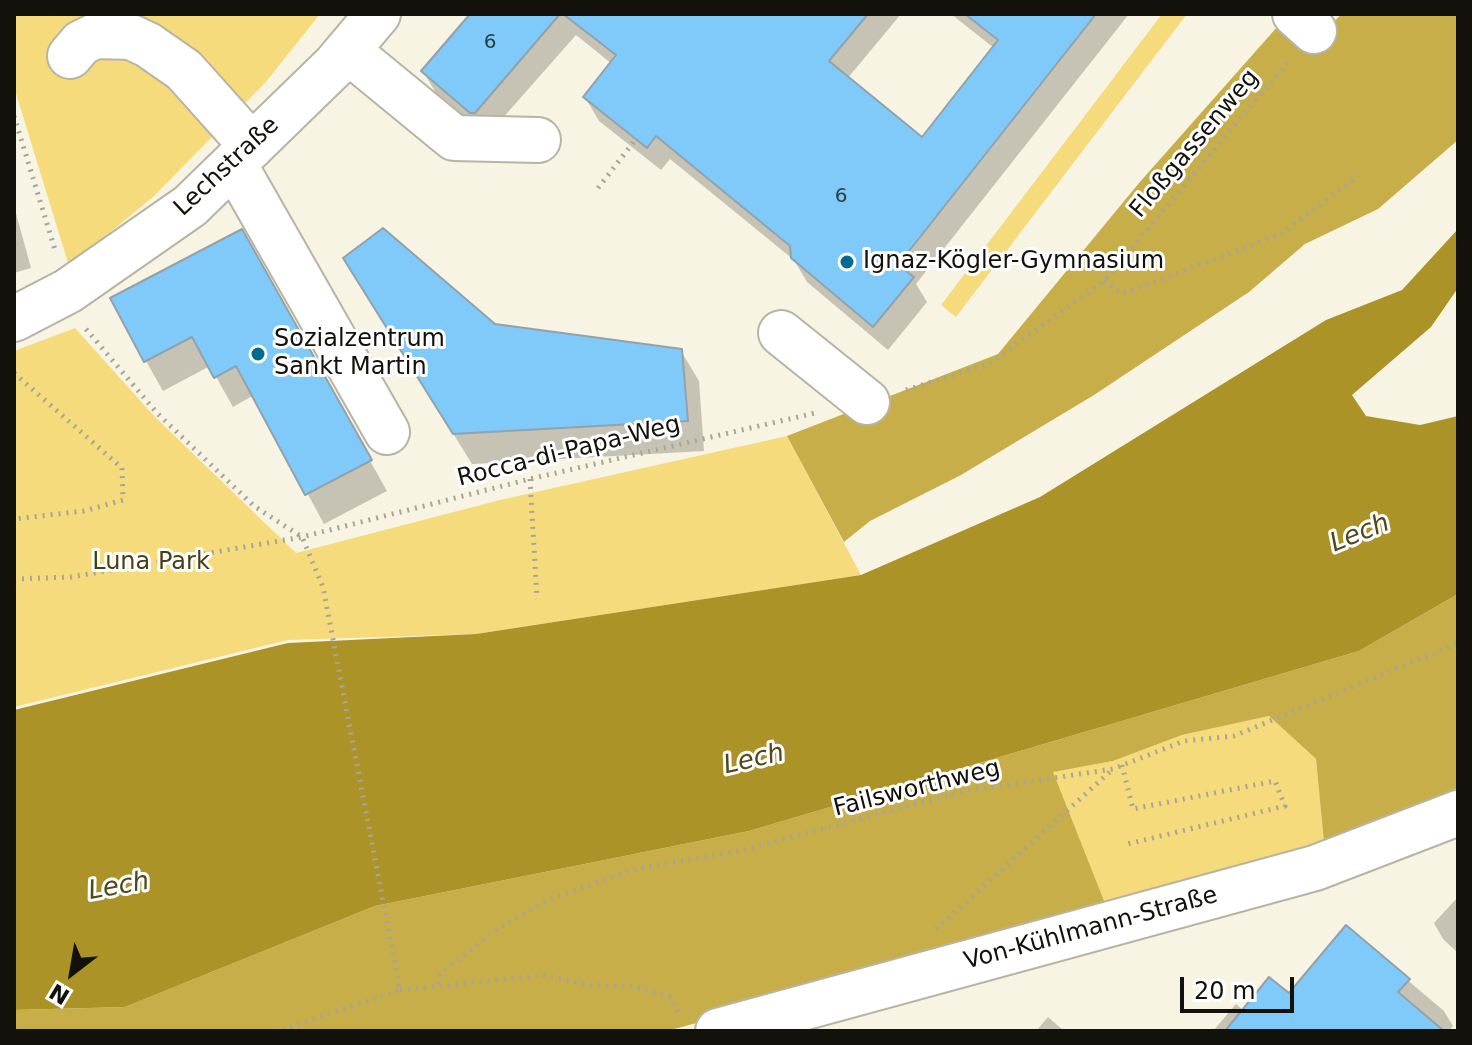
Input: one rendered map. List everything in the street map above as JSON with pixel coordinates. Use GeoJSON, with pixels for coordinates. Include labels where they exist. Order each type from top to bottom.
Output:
{"type":"FeatureCollection","features":[{"type":"Feature","properties":{"kind":"street","name":"Lechstraße"},"geometry":{"type":"LineString","coordinates":[[14,319],[68,291],[190,206],[348,51],[378,14]]}},
{"type":"Feature","properties":{"kind":"street"},"geometry":{"type":"LineString","coordinates":[[70,56],[81,43],[95,36],[131,37],[184,70],[243,155],[387,432]]}},
{"type":"Feature","properties":{"kind":"street"},"geometry":{"type":"LineString","coordinates":[[348,51],[454,138],[538,140]]}},
{"type":"Feature","properties":{"kind":"street"},"geometry":{"type":"LineString","coordinates":[[781,333],[867,402]]}},
{"type":"Feature","properties":{"kind":"street","name":"Von-Kühlmann-Straße"},"geometry":{"type":"LineString","coordinates":[[700,1025],[790,1022],[1315,868],[1458,813]]}},
{"type":"Feature","properties":{"kind":"path","name":"Floßgassenweg"},"geometry":{"type":"LineString","coordinates":[[1104,281],[1304,22]]}},
{"type":"Feature","properties":{"kind":"path"},"geometry":{"type":"LineString","coordinates":[[14,116],[68,291],[89,335],[157,413],[254,506],[302,537],[323,587],[400,990]]}},
{"type":"Feature","properties":{"kind":"path"},"geometry":{"type":"LineString","coordinates":[[598,188],[636,139]]}},
{"type":"Feature","properties":{"kind":"path"},"geometry":{"type":"LineString","coordinates":[[1104,281],[1122,294],[1281,234],[1358,176]]}},
{"type":"Feature","properties":{"kind":"path","name":"Rocca-di-Papa-Weg"},"geometry":{"type":"LineString","coordinates":[[14,579],[71,577],[302,537],[530,479],[867,402],[989,364],[1104,281]]}},
{"type":"Feature","properties":{"kind":"path"},"geometry":{"type":"LineString","coordinates":[[14,373],[122,468],[123,500],[84,511],[14,519]]}},
{"type":"Feature","properties":{"kind":"path"},"geometry":{"type":"LineString","coordinates":[[530,479],[537,599]]}},
{"type":"Feature","properties":{"kind":"path","name":"Failsworthweg"},"geometry":{"type":"LineString","coordinates":[[438,984],[442,972],[500,927],[551,899],[635,869],[739,851],[966,791],[1113,769],[1184,741],[1234,736],[1458,643]]}},
{"type":"Feature","properties":{"kind":"path"},"geometry":{"type":"LineString","coordinates":[[1122,765],[1133,809],[1275,781],[1285,806],[1123,845]]}},
{"type":"Feature","properties":{"kind":"path"},"geometry":{"type":"LineString","coordinates":[[938,925],[1113,769]]}},
{"type":"Feature","properties":{"kind":"path"},"geometry":{"type":"LineString","coordinates":[[278,1031],[400,990],[543,975],[589,985],[632,986],[670,997],[700,1025]]}},
{"type":"Feature","properties":{"kind":"green space"},"geometry":{"type":"Polygon","coordinates":[[[14,14],[320,14],[265,83],[153,197],[69,266],[14,87],[14,14]]]}},
{"type":"Feature","properties":{"kind":"green space"},"geometry":{"type":"Polygon","coordinates":[[[1162,14],[1187,14],[956,317],[941,305],[1162,14]]]}},
{"type":"Feature","properties":{"kind":"green space","name":"Luna Park"},"geometry":{"type":"Polygon","coordinates":[[[75,328],[155,417],[296,553],[500,500],[787,436],[861,575],[476,634],[288,640],[14,707],[14,351],[75,328]]]}},
{"type":"Feature","properties":{"kind":"green space"},"geometry":{"type":"Polygon","coordinates":[[[1269,716],[1316,759],[1325,853],[1108,911],[1052,772],[1113,761],[1182,735],[1269,716]]]}},
{"type":"Feature","properties":{"kind":"shaded area"},"geometry":{"type":"Polygon","coordinates":[[[1342,14],[1458,14],[1458,140],[1378,209],[1305,244],[1249,292],[1094,395],[961,475],[870,521],[844,542],[787,436],[998,354],[1139,183],[1286,17],[1312,41],[1342,14]]]}},
{"type":"Feature","properties":{"kind":"shaded area"},"geometry":{"type":"Polygon","coordinates":[[[1458,594],[1458,788],[1325,853],[1316,759],[1269,716],[1182,735],[1113,761],[1053,772],[1108,911],[667,1031],[14,1031],[14,1010],[125,1007],[375,906],[749,831],[1359,651],[1458,594]]]}},
{"type":"Feature","properties":{"kind":"water","name":"Lech"},"geometry":{"type":"Polygon","coordinates":[[[1458,229],[1458,288],[1431,327],[1352,395],[1366,416],[1420,425],[1458,416],[1458,594],[1359,651],[749,831],[375,906],[125,1007],[14,1010],[14,710],[288,643],[476,634],[861,575],[1040,497],[1326,320],[1402,290],[1458,229]]]}},
{"type":"Feature","properties":{"kind":"building"},"geometry":{"type":"Polygon","coordinates":[[[470,14],[560,14],[475,113],[470,113],[421,71],[470,14]]]}},
{"type":"Feature","properties":{"kind":"building"},"geometry":{"type":"Polygon","coordinates":[[[563,14],[868,14],[829,61],[922,137],[998,40],[965,14],[1096,14],[898,265],[914,277],[873,327],[791,258],[790,246],[656,136],[647,148],[583,97],[616,55],[563,14]]]}},
{"type":"Feature","properties":{"kind":"building"},"geometry":{"type":"Polygon","coordinates":[[[383,228],[495,324],[682,349],[688,421],[453,434],[343,258],[383,228]]]}},
{"type":"Feature","properties":{"kind":"building","name":"Sozialzentrum Sankt Martin"},"geometry":{"type":"Polygon","coordinates":[[[242,229],[372,460],[305,495],[236,366],[214,378],[192,337],[144,362],[110,298],[242,229]]]}},
{"type":"Feature","properties":{"kind":"building"},"geometry":{"type":"Polygon","coordinates":[[[1346,925],[1410,979],[1398,992],[1444,1031],[1225,1031],[1269,977],[1289,993],[1346,925]]]}},
{"type":"Feature","properties":{"kind":"place","name":"Ignaz-Kögler-Gymnasium"},"geometry":{"type":"Point","coordinates":[847,262]}},
{"type":"Feature","properties":{"kind":"place","name":"Sozialzentrum Sankt Martin"},"geometry":{"type":"Point","coordinates":[258,354]}}]}
